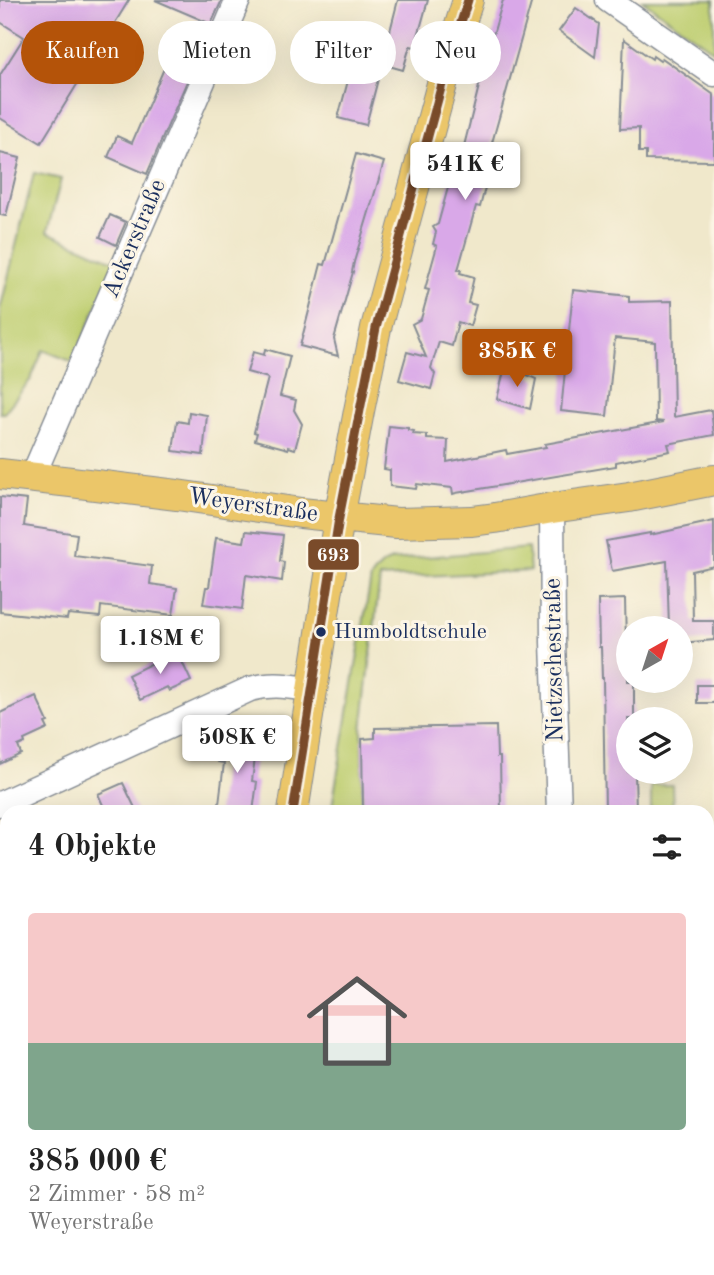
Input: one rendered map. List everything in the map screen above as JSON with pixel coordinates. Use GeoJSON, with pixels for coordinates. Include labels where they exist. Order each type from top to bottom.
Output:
{"type":"FeatureCollection","features":[{"type":"Feature","properties":{"kind":"main road"},"geometry":{"type":"LineString","coordinates":[[294,805],[339,517],[376,328],[445,73],[468,0]]}},
{"type":"Feature","properties":{"kind":"main road","name":"Weyerstraße"},"geometry":{"type":"LineString","coordinates":[[0,474],[397,523],[495,518],[629,497],[714,480]]}},
{"type":"Feature","properties":{"kind":"street","name":"Ackerstraße"},"geometry":{"type":"LineString","coordinates":[[32,478],[238,0]]}},
{"type":"Feature","properties":{"kind":"street"},"geometry":{"type":"LineString","coordinates":[[608,0],[714,74]]}},
{"type":"Feature","properties":{"kind":"street","name":"Nietzschestraße"},"geometry":{"type":"LineString","coordinates":[[552,508],[559,805]]}},
{"type":"Feature","properties":{"kind":"street"},"geometry":{"type":"LineString","coordinates":[[0,804],[250,689],[278,685],[313,690]]}},
{"type":"Feature","properties":{"kind":"green space"},"geometry":{"type":"Polygon","coordinates":[[[642,0],[714,0],[714,51],[642,0]]]}},
{"type":"Feature","properties":{"kind":"green space"},"geometry":{"type":"Polygon","coordinates":[[[34,173],[61,179],[47,232],[116,262],[73,362],[43,350],[31,379],[4,413],[0,413],[0,310],[34,173]]]}},
{"type":"Feature","properties":{"kind":"green space"},"geometry":{"type":"Polygon","coordinates":[[[528,548],[530,571],[380,578],[362,730],[363,805],[332,805],[371,578],[392,560],[528,548]]]}},
{"type":"Feature","properties":{"kind":"green space"},"geometry":{"type":"Polygon","coordinates":[[[651,785],[672,785],[673,805],[651,805],[651,785]]]}},
{"type":"Feature","properties":{"kind":"building"},"geometry":{"type":"Polygon","coordinates":[[[0,0],[129,0],[116,21],[21,21],[21,35],[0,22],[0,0]]]}},
{"type":"Feature","properties":{"kind":"building"},"geometry":{"type":"Polygon","coordinates":[[[155,0],[222,0],[212,21],[204,21],[155,0]]]}},
{"type":"Feature","properties":{"kind":"building"},"geometry":{"type":"Polygon","coordinates":[[[398,0],[428,0],[422,21],[410,21],[410,46],[403,70],[396,68],[396,21],[393,21],[398,0]]]}},
{"type":"Feature","properties":{"kind":"building"},"geometry":{"type":"Polygon","coordinates":[[[503,0],[532,0],[483,175],[488,176],[480,207],[476,206],[458,270],[474,277],[468,303],[476,305],[470,326],[458,322],[452,346],[439,342],[431,368],[435,374],[431,389],[399,380],[407,352],[426,357],[412,324],[421,319],[429,290],[425,289],[437,246],[433,244],[436,232],[433,227],[438,224],[452,173],[457,174],[480,84],[501,84],[501,21],[497,21],[503,0]]]}},
{"type":"Feature","properties":{"kind":"building"},"geometry":{"type":"Polygon","coordinates":[[[576,8],[599,24],[595,57],[559,31],[576,8]]]}},
{"type":"Feature","properties":{"kind":"building"},"geometry":{"type":"Polygon","coordinates":[[[624,39],[652,59],[653,56],[660,61],[662,58],[714,95],[714,161],[646,160],[646,152],[639,152],[639,128],[620,129],[624,39]]]}},
{"type":"Feature","properties":{"kind":"building"},"geometry":{"type":"Polygon","coordinates":[[[21,42],[21,84],[77,84],[41,143],[0,118],[0,75],[21,42]]]}},
{"type":"Feature","properties":{"kind":"building"},"geometry":{"type":"Polygon","coordinates":[[[158,82],[186,84],[147,174],[108,157],[117,136],[132,143],[158,82]]]}},
{"type":"Feature","properties":{"kind":"building"},"geometry":{"type":"Polygon","coordinates":[[[347,84],[377,84],[366,125],[338,118],[347,84]]]}},
{"type":"Feature","properties":{"kind":"building"},"geometry":{"type":"Polygon","coordinates":[[[0,153],[20,158],[6,216],[0,215],[0,153]]]}},
{"type":"Feature","properties":{"kind":"building"},"geometry":{"type":"Polygon","coordinates":[[[356,154],[384,162],[334,339],[338,356],[300,346],[321,264],[325,265],[356,154]]]}},
{"type":"Feature","properties":{"kind":"building"},"geometry":{"type":"Polygon","coordinates":[[[110,215],[126,222],[116,245],[100,237],[110,215]]]}},
{"type":"Feature","properties":{"kind":"building"},"geometry":{"type":"Polygon","coordinates":[[[573,290],[629,296],[629,302],[672,301],[674,417],[711,410],[714,435],[668,444],[670,451],[616,462],[616,466],[453,494],[452,488],[417,484],[416,489],[390,486],[390,470],[384,469],[389,426],[408,428],[414,431],[413,434],[427,435],[427,439],[448,440],[447,462],[506,450],[507,454],[546,447],[545,444],[664,422],[656,421],[655,342],[615,338],[607,416],[561,411],[573,290]]]}},
{"type":"Feature","properties":{"kind":"building"},"geometry":{"type":"Polygon","coordinates":[[[265,349],[290,356],[280,396],[296,400],[294,410],[302,424],[295,449],[255,440],[257,433],[254,432],[268,378],[247,372],[253,352],[264,355],[265,349]]]}},
{"type":"Feature","properties":{"kind":"building"},"geometry":{"type":"Polygon","coordinates":[[[504,371],[525,374],[536,379],[530,409],[497,399],[504,371]]]}},
{"type":"Feature","properties":{"kind":"building"},"geometry":{"type":"Polygon","coordinates":[[[189,412],[207,415],[203,455],[173,451],[177,421],[188,423],[189,412]]]}},
{"type":"Feature","properties":{"kind":"building"},"geometry":{"type":"Polygon","coordinates":[[[0,497],[27,500],[24,526],[77,534],[74,556],[152,566],[150,584],[177,588],[173,615],[101,606],[100,617],[68,614],[67,619],[0,612],[0,497]]]}},
{"type":"Feature","properties":{"kind":"building"},"geometry":{"type":"Polygon","coordinates":[[[714,521],[714,566],[692,571],[693,616],[669,616],[667,561],[612,571],[606,541],[650,535],[714,521]]]}},
{"type":"Feature","properties":{"kind":"building"},"geometry":{"type":"Polygon","coordinates":[[[246,531],[283,535],[280,561],[284,562],[282,581],[246,575],[242,609],[203,604],[206,587],[209,587],[216,538],[244,542],[246,531]]]}},
{"type":"Feature","properties":{"kind":"building"},"geometry":{"type":"Polygon","coordinates":[[[625,599],[625,616],[616,616],[616,693],[634,693],[634,707],[616,707],[616,784],[635,784],[636,805],[605,805],[603,678],[598,600],[625,599]]]}},
{"type":"Feature","properties":{"kind":"building"},"geometry":{"type":"Polygon","coordinates":[[[693,621],[714,621],[714,640],[693,642],[693,621]]]}},
{"type":"Feature","properties":{"kind":"building"},"geometry":{"type":"Polygon","coordinates":[[[177,651],[191,681],[169,691],[167,687],[140,700],[128,675],[177,651]]]}},
{"type":"Feature","properties":{"kind":"building"},"geometry":{"type":"Polygon","coordinates":[[[697,685],[714,685],[714,703],[697,703],[697,685]]]}},
{"type":"Feature","properties":{"kind":"building"},"geometry":{"type":"Polygon","coordinates":[[[36,696],[48,722],[45,723],[48,729],[24,740],[25,743],[18,746],[21,754],[0,764],[0,713],[36,696]]]}},
{"type":"Feature","properties":{"kind":"building"},"geometry":{"type":"Polygon","coordinates":[[[496,726],[501,805],[363,805],[362,739],[375,738],[375,728],[496,726]]]}},
{"type":"Feature","properties":{"kind":"building"},"geometry":{"type":"Polygon","coordinates":[[[222,736],[257,742],[252,781],[257,782],[254,805],[219,805],[224,763],[218,762],[222,736]]]}},
{"type":"Feature","properties":{"kind":"building"},"geometry":{"type":"Polygon","coordinates":[[[123,783],[134,805],[103,805],[98,794],[123,783]]]}},
{"type":"Feature","properties":{"kind":"transit line","name":"693"},"geometry":{"type":"LineString","coordinates":[[294,805],[339,518],[376,328],[445,73],[468,0]]}},
{"type":"Feature","properties":{"kind":"place","name":"Humboldtschule"},"geometry":{"type":"Point","coordinates":[321,632]}}]}
